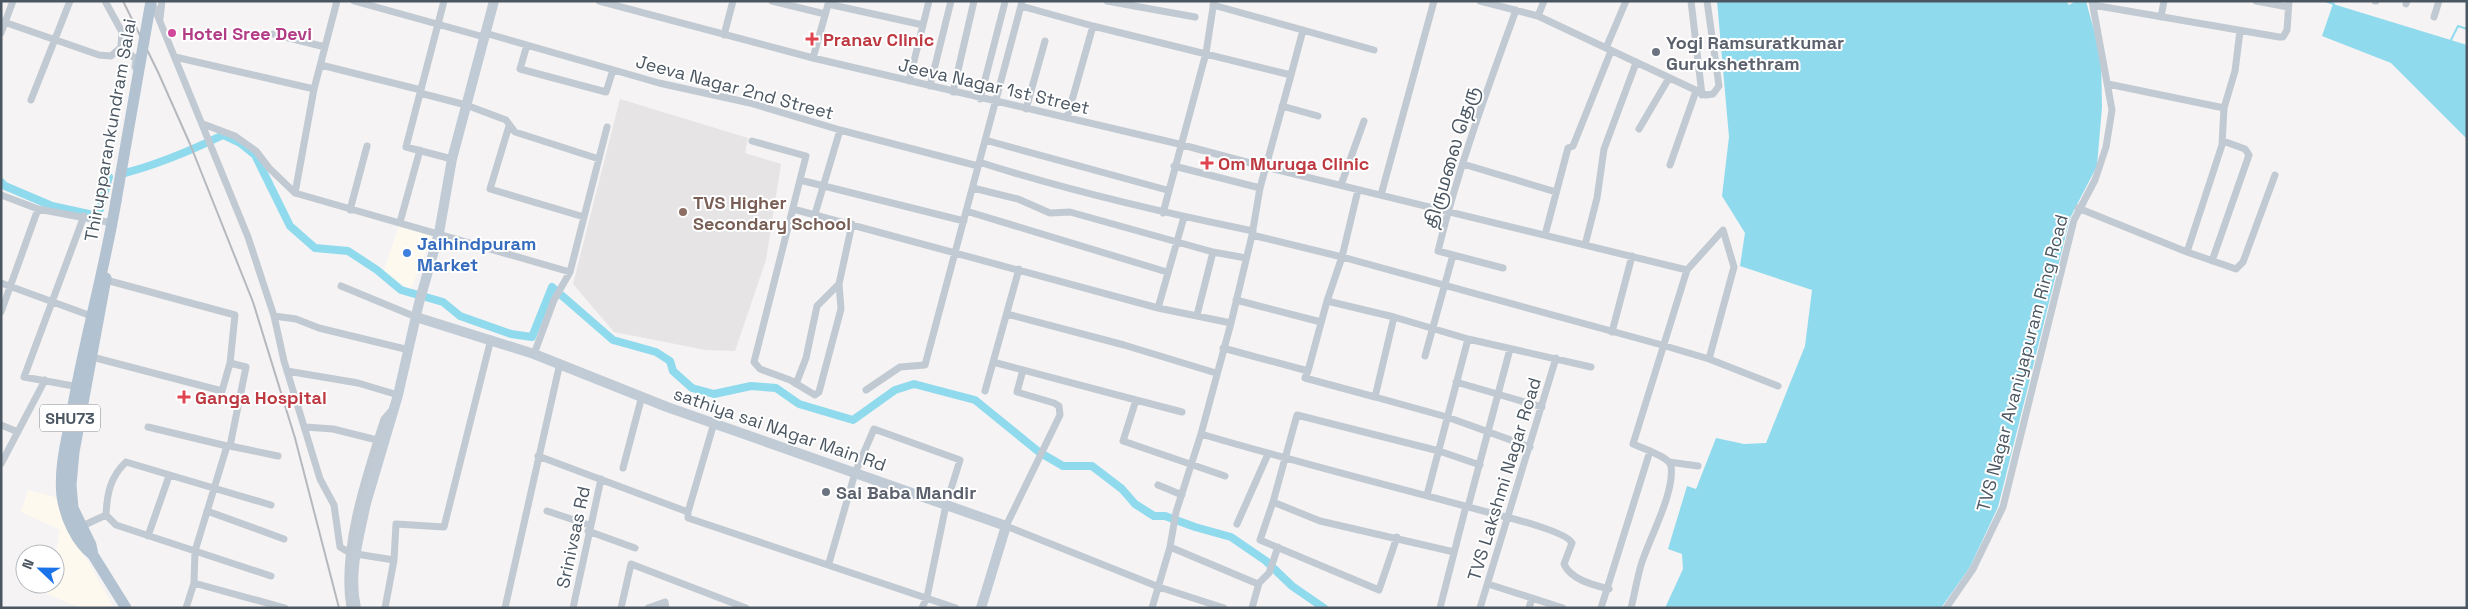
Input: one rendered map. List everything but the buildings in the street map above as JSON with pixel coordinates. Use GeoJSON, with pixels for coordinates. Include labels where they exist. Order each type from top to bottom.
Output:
{"type":"FeatureCollection","features":[{"type":"Feature","properties":{"kind":"main road","name":"Thirupparankundram Salai"},"geometry":{"type":"LineString","coordinates":[[126,608],[93,555],[85,549],[77,528],[65,512],[62,482],[105,264],[151,1]]}},
{"type":"Feature","properties":{"kind":"main road","name":"Thirupparankundram Salai"},"geometry":{"type":"LineString","coordinates":[[81,388],[92,357],[94,318]]}},
{"type":"Feature","properties":{"kind":"street"},"geometry":{"type":"LineString","coordinates":[[1,33],[3,22],[13,1]]}},
{"type":"Feature","properties":{"kind":"street"},"geometry":{"type":"LineString","coordinates":[[31,100],[53,39],[70,1]]}},
{"type":"Feature","properties":{"kind":"street"},"geometry":{"type":"LineString","coordinates":[[3,22],[99,55],[111,56],[121,48],[122,32],[106,1]]}},
{"type":"Feature","properties":{"kind":"street"},"geometry":{"type":"LineString","coordinates":[[151,1],[208,135],[248,237],[274,316],[287,371],[320,479],[334,504],[340,547],[350,553],[394,560]]}},
{"type":"Feature","properties":{"kind":"street"},"geometry":{"type":"LineString","coordinates":[[160,25],[162,1]]}},
{"type":"Feature","properties":{"kind":"street"},"geometry":{"type":"LineString","coordinates":[[295,193],[314,89],[337,1]]}},
{"type":"Feature","properties":{"kind":"street","name":"Jeeva Nagar 2nd Street"},"geometry":{"type":"LineString","coordinates":[[354,1],[438,24],[527,45],[659,83],[750,103],[840,130],[1342,257],[1709,359],[1778,386]]}},
{"type":"Feature","properties":{"kind":"street"},"geometry":{"type":"LineString","coordinates":[[444,1],[406,147],[452,159]]}},
{"type":"Feature","properties":{"kind":"street"},"geometry":{"type":"LineString","coordinates":[[356,608],[353,594],[355,562],[366,503],[396,400],[419,303],[439,233],[452,159],[494,1]]}},
{"type":"Feature","properties":{"kind":"street","name":"Jeeva Nagar 1st Street"},"geometry":{"type":"LineString","coordinates":[[599,1],[813,58],[980,99],[1179,144],[1341,186],[1687,270]]}},
{"type":"Feature","properties":{"kind":"street"},"geometry":{"type":"LineString","coordinates":[[724,34],[734,1]]}},
{"type":"Feature","properties":{"kind":"street"},"geometry":{"type":"LineString","coordinates":[[772,1],[825,14]]}},
{"type":"Feature","properties":{"kind":"street"},"geometry":{"type":"LineString","coordinates":[[909,81],[929,1]]}},
{"type":"Feature","properties":{"kind":"street"},"geometry":{"type":"LineString","coordinates":[[930,86],[951,1]]}},
{"type":"Feature","properties":{"kind":"street"},"geometry":{"type":"LineString","coordinates":[[953,92],[974,1]]}},
{"type":"Feature","properties":{"kind":"street"},"geometry":{"type":"LineString","coordinates":[[1107,1],[1195,17]]}},
{"type":"Feature","properties":{"kind":"street"},"geometry":{"type":"LineString","coordinates":[[1381,195],[1434,1]]}},
{"type":"Feature","properties":{"kind":"street"},"geometry":{"type":"LineString","coordinates":[[1480,1],[1538,16],[1704,94]]}},
{"type":"Feature","properties":{"kind":"street"},"geometry":{"type":"LineString","coordinates":[[1538,16],[1544,1]]}},
{"type":"Feature","properties":{"kind":"street"},"geometry":{"type":"LineString","coordinates":[[1545,235],[1568,148],[1574,146],[1626,1]]}},
{"type":"Feature","properties":{"kind":"street"},"geometry":{"type":"LineString","coordinates":[[1670,164],[1704,94],[1691,1]]}},
{"type":"Feature","properties":{"kind":"street"},"geometry":{"type":"LineString","coordinates":[[1704,94],[1719,86],[1707,1]]}},
{"type":"Feature","properties":{"kind":"street"},"geometry":{"type":"LineString","coordinates":[[2161,17],[2164,1]]}},
{"type":"Feature","properties":{"kind":"street"},"geometry":{"type":"LineString","coordinates":[[2093,3],[2240,32],[2282,37],[2287,30],[2289,4],[2256,1]]}},
{"type":"Feature","properties":{"kind":"street"},"geometry":{"type":"LineString","coordinates":[[2434,17],[2439,1]]}},
{"type":"Feature","properties":{"kind":"street"},"geometry":{"type":"LineString","coordinates":[[813,58],[829,2],[923,25]]}},
{"type":"Feature","properties":{"kind":"street"},"geometry":{"type":"LineString","coordinates":[[980,99],[1005,2]]}},
{"type":"Feature","properties":{"kind":"street"},"geometry":{"type":"LineString","coordinates":[[866,390],[900,367],[925,365],[1022,3],[1093,26],[1291,75]]}},
{"type":"Feature","properties":{"kind":"street"},"geometry":{"type":"LineString","coordinates":[[1163,213],[1179,144],[1206,53],[1214,3],[1374,50]]}},
{"type":"Feature","properties":{"kind":"street","name":"TVS Nagar Avaniyapuram Ring Road"},"geometry":{"type":"LineString","coordinates":[[1946,608],[1973,569],[2003,507],[2078,208],[2095,180],[2106,147],[2112,110],[2093,3]]}},
{"type":"Feature","properties":{"kind":"street","name":"திருமலை தெரு"},"geometry":{"type":"LineString","coordinates":[[1453,255],[1438,251],[1448,212],[1480,108],[1516,10]]}},
{"type":"Feature","properties":{"kind":"street"},"geometry":{"type":"LineString","coordinates":[[1067,118],[1093,26]]}},
{"type":"Feature","properties":{"kind":"street"},"geometry":{"type":"LineString","coordinates":[[1152,608],[1170,547],[1176,512],[1201,434],[1231,323],[1253,233],[1265,167],[1304,30]]}},
{"type":"Feature","properties":{"kind":"street"},"geometry":{"type":"LineString","coordinates":[[2187,252],[2223,141],[2224,108],[2235,71],[2240,32]]}},
{"type":"Feature","properties":{"kind":"street"},"geometry":{"type":"LineString","coordinates":[[273,34],[325,47]]}},
{"type":"Feature","properties":{"kind":"street"},"geometry":{"type":"LineString","coordinates":[[1026,109],[1045,41]]}},
{"type":"Feature","properties":{"kind":"street"},"geometry":{"type":"LineString","coordinates":[[527,45],[520,69],[606,92],[613,70]]}},
{"type":"Feature","properties":{"kind":"street"},"geometry":{"type":"LineString","coordinates":[[92,357],[222,391],[230,364],[235,316],[102,280],[97,276],[136,59],[121,48]]}},
{"type":"Feature","properties":{"kind":"street"},"geometry":{"type":"LineString","coordinates":[[175,57],[314,89]]}},
{"type":"Feature","properties":{"kind":"street"},"geometry":{"type":"LineString","coordinates":[[1585,245],[1598,198],[1604,149],[1636,62]]}},
{"type":"Feature","properties":{"kind":"street"},"geometry":{"type":"LineString","coordinates":[[321,65],[421,91],[466,105],[506,120],[508,126],[515,132],[598,159]]}},
{"type":"Feature","properties":{"kind":"street"},"geometry":{"type":"LineString","coordinates":[[1639,129],[1669,78]]}},
{"type":"Feature","properties":{"kind":"street"},"geometry":{"type":"LineString","coordinates":[[2108,84],[2224,108]]}},
{"type":"Feature","properties":{"kind":"street"},"geometry":{"type":"LineString","coordinates":[[1282,106],[1318,116]]}},
{"type":"Feature","properties":{"kind":"street"},"geometry":{"type":"LineString","coordinates":[[1341,186],[1364,121]]}},
{"type":"Feature","properties":{"kind":"street"},"geometry":{"type":"LineString","coordinates":[[203,124],[235,136],[256,151],[268,168],[295,193],[570,272]]}},
{"type":"Feature","properties":{"kind":"street"},"geometry":{"type":"LineString","coordinates":[[508,126],[490,189],[584,217]]}},
{"type":"Feature","properties":{"kind":"street"},"geometry":{"type":"LineString","coordinates":[[534,354],[554,300],[570,272],[607,128]]}},
{"type":"Feature","properties":{"kind":"street"},"geometry":{"type":"LineString","coordinates":[[815,214],[840,130]]}},
{"type":"Feature","properties":{"kind":"street"},"geometry":{"type":"LineString","coordinates":[[985,140],[1167,190]]}},
{"type":"Feature","properties":{"kind":"street"},"geometry":{"type":"LineString","coordinates":[[752,141],[806,156],[754,362],[760,369],[796,384],[812,394],[819,392],[841,309],[839,284],[852,224]]}},
{"type":"Feature","properties":{"kind":"street"},"geometry":{"type":"LineString","coordinates":[[2212,261],[2249,155],[2245,149],[2223,141]]}},
{"type":"Feature","properties":{"kind":"street"},"geometry":{"type":"LineString","coordinates":[[350,210],[367,146]]}},
{"type":"Feature","properties":{"kind":"street"},"geometry":{"type":"LineString","coordinates":[[400,222],[420,150]]}},
{"type":"Feature","properties":{"kind":"street"},"geometry":{"type":"LineString","coordinates":[[1463,164],[1556,192]]}},
{"type":"Feature","properties":{"kind":"street"},"geometry":{"type":"LineString","coordinates":[[1174,166],[1260,188]]}},
{"type":"Feature","properties":{"kind":"street"},"geometry":{"type":"LineString","coordinates":[[2078,208],[2187,252],[2233,268],[2240,267],[2275,175]]}},
{"type":"Feature","properties":{"kind":"street"},"geometry":{"type":"LineString","coordinates":[[800,180],[964,221]]}},
{"type":"Feature","properties":{"kind":"street"},"geometry":{"type":"LineString","coordinates":[[972,188],[1018,199],[1050,213],[1070,212],[1213,252],[1246,258]]}},
{"type":"Feature","properties":{"kind":"street"},"geometry":{"type":"LineString","coordinates":[[1358,190],[1342,257],[1305,378],[1447,417],[1530,447]]}},
{"type":"Feature","properties":{"kind":"street"},"geometry":{"type":"LineString","coordinates":[[1,195],[38,209],[84,216],[107,222]]}},
{"type":"Feature","properties":{"kind":"street"},"geometry":{"type":"LineString","coordinates":[[1,312],[38,209]]}},
{"type":"Feature","properties":{"kind":"street"},"geometry":{"type":"LineString","coordinates":[[792,209],[1158,308],[1231,323]]}},
{"type":"Feature","properties":{"kind":"street"},"geometry":{"type":"LineString","coordinates":[[966,211],[1167,272]]}},
{"type":"Feature","properties":{"kind":"street"},"geometry":{"type":"LineString","coordinates":[[81,388],[24,377],[84,216]]}},
{"type":"Feature","properties":{"kind":"street"},"geometry":{"type":"LineString","coordinates":[[1158,308],[1184,217]]}},
{"type":"Feature","properties":{"kind":"street"},"geometry":{"type":"LineString","coordinates":[[1698,466],[1669,462],[1634,444],[1662,346],[1687,270],[1723,230],[1734,267],[1709,359]]}},
{"type":"Feature","properties":{"kind":"street"},"geometry":{"type":"LineString","coordinates":[[1197,315],[1213,252]]}},
{"type":"Feature","properties":{"kind":"street"},"geometry":{"type":"LineString","coordinates":[[1425,356],[1453,255],[1503,268]]}},
{"type":"Feature","properties":{"kind":"street"},"geometry":{"type":"LineString","coordinates":[[1612,332],[1632,256]]}},
{"type":"Feature","properties":{"kind":"street"},"geometry":{"type":"LineString","coordinates":[[986,391],[1019,269]]}},
{"type":"Feature","properties":{"kind":"street"},"geometry":{"type":"LineString","coordinates":[[1,283],[94,318]]}},
{"type":"Feature","properties":{"kind":"street"},"geometry":{"type":"LineString","coordinates":[[796,384],[806,358],[817,306],[839,284]]}},
{"type":"Feature","properties":{"kind":"street"},"geometry":{"type":"LineString","coordinates":[[341,286],[416,316]]}},
{"type":"Feature","properties":{"kind":"street"},"geometry":{"type":"LineString","coordinates":[[1236,300],[1321,322]]}},
{"type":"Feature","properties":{"kind":"street"},"geometry":{"type":"LineString","coordinates":[[1327,301],[1394,317],[1468,339],[1591,367]]}},
{"type":"Feature","properties":{"kind":"street"},"geometry":{"type":"LineString","coordinates":[[1007,314],[1124,345],[1216,373]]}},
{"type":"Feature","properties":{"kind":"street"},"geometry":{"type":"LineString","coordinates":[[274,316],[296,319],[319,328],[409,350]]}},
{"type":"Feature","properties":{"kind":"street","name":"sathiya sai NAgar Main Rd"},"geometry":{"type":"LineString","coordinates":[[416,316],[560,363],[714,423],[1006,526],[1159,587],[1224,608]]}},
{"type":"Feature","properties":{"kind":"street"},"geometry":{"type":"LineString","coordinates":[[1375,396],[1394,317]]}},
{"type":"Feature","properties":{"kind":"street"},"geometry":{"type":"LineString","coordinates":[[385,608],[394,560],[396,524],[444,526],[491,339]]}},
{"type":"Feature","properties":{"kind":"street"},"geometry":{"type":"LineString","coordinates":[[1427,495],[1468,339]]}},
{"type":"Feature","properties":{"kind":"street"},"geometry":{"type":"LineString","coordinates":[[1224,348],[1308,371]]}},
{"type":"Feature","properties":{"kind":"street"},"geometry":{"type":"LineString","coordinates":[[1440,608],[1510,349]]}},
{"type":"Feature","properties":{"kind":"street","name":"TVS Lakshmi Nagar Road"},"geometry":{"type":"LineString","coordinates":[[1480,608],[1556,358]]}},
{"type":"Feature","properties":{"kind":"street"},"geometry":{"type":"LineString","coordinates":[[993,362],[1182,412]]}},
{"type":"Feature","properties":{"kind":"street"},"geometry":{"type":"LineString","coordinates":[[505,608],[560,363]]}},
{"type":"Feature","properties":{"kind":"street"},"geometry":{"type":"LineString","coordinates":[[186,608],[194,583],[195,551],[228,446],[246,367],[230,364]]}},
{"type":"Feature","properties":{"kind":"street"},"geometry":{"type":"LineString","coordinates":[[981,608],[1006,526],[1060,415],[1059,406],[1054,403],[1016,392],[1023,370]]}},
{"type":"Feature","properties":{"kind":"street"},"geometry":{"type":"LineString","coordinates":[[287,371],[358,384],[396,400]]}},
{"type":"Feature","properties":{"kind":"street"},"geometry":{"type":"LineString","coordinates":[[1,464],[45,380]]}},
{"type":"Feature","properties":{"kind":"street"},"geometry":{"type":"LineString","coordinates":[[1456,382],[1542,407]]}},
{"type":"Feature","properties":{"kind":"street"},"geometry":{"type":"LineString","coordinates":[[623,468],[642,396]]}},
{"type":"Feature","properties":{"kind":"street"},"geometry":{"type":"LineString","coordinates":[[350,608],[347,578],[361,492],[384,420],[396,400]]}},
{"type":"Feature","properties":{"kind":"street"},"geometry":{"type":"LineString","coordinates":[[1136,400],[1123,441],[1225,476]]}},
{"type":"Feature","properties":{"kind":"street"},"geometry":{"type":"LineString","coordinates":[[1397,537],[1379,590],[1260,540],[1273,502],[1297,415],[1438,451],[1480,465]]}},
{"type":"Feature","properties":{"kind":"street"},"geometry":{"type":"LineString","coordinates":[[714,423],[688,512],[688,518],[829,563],[956,608]]}},
{"type":"Feature","properties":{"kind":"street"},"geometry":{"type":"LineString","coordinates":[[1,425],[18,432]]}},
{"type":"Feature","properties":{"kind":"street"},"geometry":{"type":"LineString","coordinates":[[148,427],[278,456]]}},
{"type":"Feature","properties":{"kind":"street"},"geometry":{"type":"LineString","coordinates":[[305,427],[333,429],[377,440]]}},
{"type":"Feature","properties":{"kind":"street"},"geometry":{"type":"LineString","coordinates":[[829,563],[855,473],[874,429],[960,460],[946,505],[927,597],[922,608]]}},
{"type":"Feature","properties":{"kind":"street"},"geometry":{"type":"LineString","coordinates":[[1201,434],[1268,454],[1286,457],[1508,517],[1570,539],[1572,543],[1564,564],[1566,570],[1588,583],[1609,589]]}},
{"type":"Feature","properties":{"kind":"street"},"geometry":{"type":"LineString","coordinates":[[1601,608],[1609,589],[1627,520],[1650,451]]}},
{"type":"Feature","properties":{"kind":"street"},"geometry":{"type":"LineString","coordinates":[[1238,524],[1268,454]]}},
{"type":"Feature","properties":{"kind":"street","name":"Srinivsas Rd"},"geometry":{"type":"LineString","coordinates":[[538,456],[601,479],[573,608]]}},
{"type":"Feature","properties":{"kind":"street"},"geometry":{"type":"LineString","coordinates":[[271,505],[126,462],[116,471],[107,492],[106,515],[116,525],[271,576]]}},
{"type":"Feature","properties":{"kind":"street"},"geometry":{"type":"LineString","coordinates":[[1631,608],[1641,564],[1663,509],[1670,479],[1671,466],[1669,462]]}},
{"type":"Feature","properties":{"kind":"street"},"geometry":{"type":"LineString","coordinates":[[148,536],[169,476]]}},
{"type":"Feature","properties":{"kind":"street"},"geometry":{"type":"LineString","coordinates":[[601,479],[688,512]]}},
{"type":"Feature","properties":{"kind":"street"},"geometry":{"type":"LineString","coordinates":[[1158,485],[1182,495]]}},
{"type":"Feature","properties":{"kind":"street"},"geometry":{"type":"LineString","coordinates":[[1273,502],[1320,521],[1397,537],[1454,552]]}},
{"type":"Feature","properties":{"kind":"street"},"geometry":{"type":"LineString","coordinates":[[207,511],[284,539]]}},
{"type":"Feature","properties":{"kind":"street"},"geometry":{"type":"LineString","coordinates":[[548,511],[635,548]]}},
{"type":"Feature","properties":{"kind":"street"},"geometry":{"type":"LineString","coordinates":[[77,528],[106,515]]}},
{"type":"Feature","properties":{"kind":"street"},"geometry":{"type":"LineString","coordinates":[[1170,547],[1259,583]]}},
{"type":"Feature","properties":{"kind":"street"},"geometry":{"type":"LineString","coordinates":[[1252,608],[1259,583],[1269,573],[1274,564],[1278,548]]}},
{"type":"Feature","properties":{"kind":"street"},"geometry":{"type":"LineString","coordinates":[[621,608],[631,564],[746,608]]}},
{"type":"Feature","properties":{"kind":"street"},"geometry":{"type":"LineString","coordinates":[[194,583],[284,608]]}},
{"type":"Feature","properties":{"kind":"street"},"geometry":{"type":"LineString","coordinates":[[1488,584],[1563,608]]}},
{"type":"Feature","properties":{"kind":"street"},"geometry":{"type":"LineString","coordinates":[[1529,608],[1532,598]]}},
{"type":"Feature","properties":{"kind":"street"},"geometry":{"type":"LineString","coordinates":[[648,608],[665,602],[666,608]]}},
{"type":"Feature","properties":{"kind":"shaded area","name":"TVS Higher Secondary School"},"geometry":{"type":"Polygon","coordinates":[[[620,99],[748,138],[745,153],[781,164],[766,260],[735,351],[706,350],[614,332],[573,284],[620,99]]]}},
{"type":"Feature","properties":{"kind":"shaded area","name":"Jaihindpuram Market"},"geometry":{"type":"Polygon","coordinates":[[[400,222],[433,235],[410,291],[384,271],[400,222]]]}},
{"type":"Feature","properties":{"kind":"shaded area"},"geometry":{"type":"Polygon","coordinates":[[[28,490],[55,497],[68,526],[114,608],[81,608],[47,594],[65,594],[65,544],[57,544],[60,530],[21,512],[28,490]]]}},
{"type":"Feature","properties":{"kind":"water"},"geometry":{"type":"Polygon","coordinates":[[[1717,1],[2066,1],[2069,5],[2076,1],[2086,1],[2101,56],[2102,107],[2097,166],[2070,218],[1998,507],[1970,567],[1941,608],[1665,608],[1683,569],[1682,554],[1668,549],[1687,486],[1696,489],[1716,438],[1744,444],[1766,443],[1805,346],[1812,290],[1740,266],[1745,233],[1722,196],[1729,137],[1717,1]]]}},
{"type":"Feature","properties":{"kind":"water"},"geometry":{"type":"Polygon","coordinates":[[[2333,4],[2467,45],[2467,139],[2391,63],[2322,36],[2333,4]]]}},
{"type":"Feature","properties":{"kind":"waterway"},"geometry":{"type":"LineString","coordinates":[[2325,1],[2334,4]]}},
{"type":"Feature","properties":{"kind":"waterway"},"geometry":{"type":"LineString","coordinates":[[2450,42],[2458,26],[2467,29]]}},
{"type":"Feature","properties":{"kind":"waterway"},"geometry":{"type":"LineString","coordinates":[[121,174],[173,157],[223,135],[240,143],[255,155],[290,226],[315,248],[348,251],[377,270],[401,290],[443,302],[460,316],[511,334],[532,337],[552,287],[613,340],[656,352],[670,361],[673,371],[692,388],[714,394],[751,386],[776,388],[799,404],[853,420],[895,390],[914,384],[975,400],[1039,452],[1063,466],[1092,466],[1122,489],[1135,504],[1154,516],[1165,516],[1231,537],[1266,561],[1292,586],[1324,608]]}},
{"type":"Feature","properties":{"kind":"waterway"},"geometry":{"type":"LineString","coordinates":[[1,182],[5,186],[52,206],[98,216],[109,177]]}},
{"type":"Feature","properties":{"kind":"railway"},"geometry":{"type":"LineString","coordinates":[[123,1],[158,72],[190,144],[253,302],[295,438],[339,608]]}},
{"type":"Feature","properties":{"kind":"place","name":"Hotel Sree Devi"},"geometry":{"type":"Point","coordinates":[172,33]}},
{"type":"Feature","properties":{"kind":"place","name":"Pranav Clinic"},"geometry":{"type":"Point","coordinates":[812,39]}},
{"type":"Feature","properties":{"kind":"place","name":"Yogi Ramsuratkumar Gurukshethram"},"geometry":{"type":"Point","coordinates":[1656,52]}},
{"type":"Feature","properties":{"kind":"place","name":"Om Muruga Clinic"},"geometry":{"type":"Point","coordinates":[1207,163]}},
{"type":"Feature","properties":{"kind":"place","name":"TVS Higher Secondary School"},"geometry":{"type":"Point","coordinates":[683,212]}},
{"type":"Feature","properties":{"kind":"place","name":"Jaihindpuram Market"},"geometry":{"type":"Point","coordinates":[407,253]}},
{"type":"Feature","properties":{"kind":"place","name":"Ganga Hospital"},"geometry":{"type":"Point","coordinates":[184,397]}},
{"type":"Feature","properties":{"kind":"place","name":"Sai Baba Mandir"},"geometry":{"type":"Point","coordinates":[826,492]}}]}
